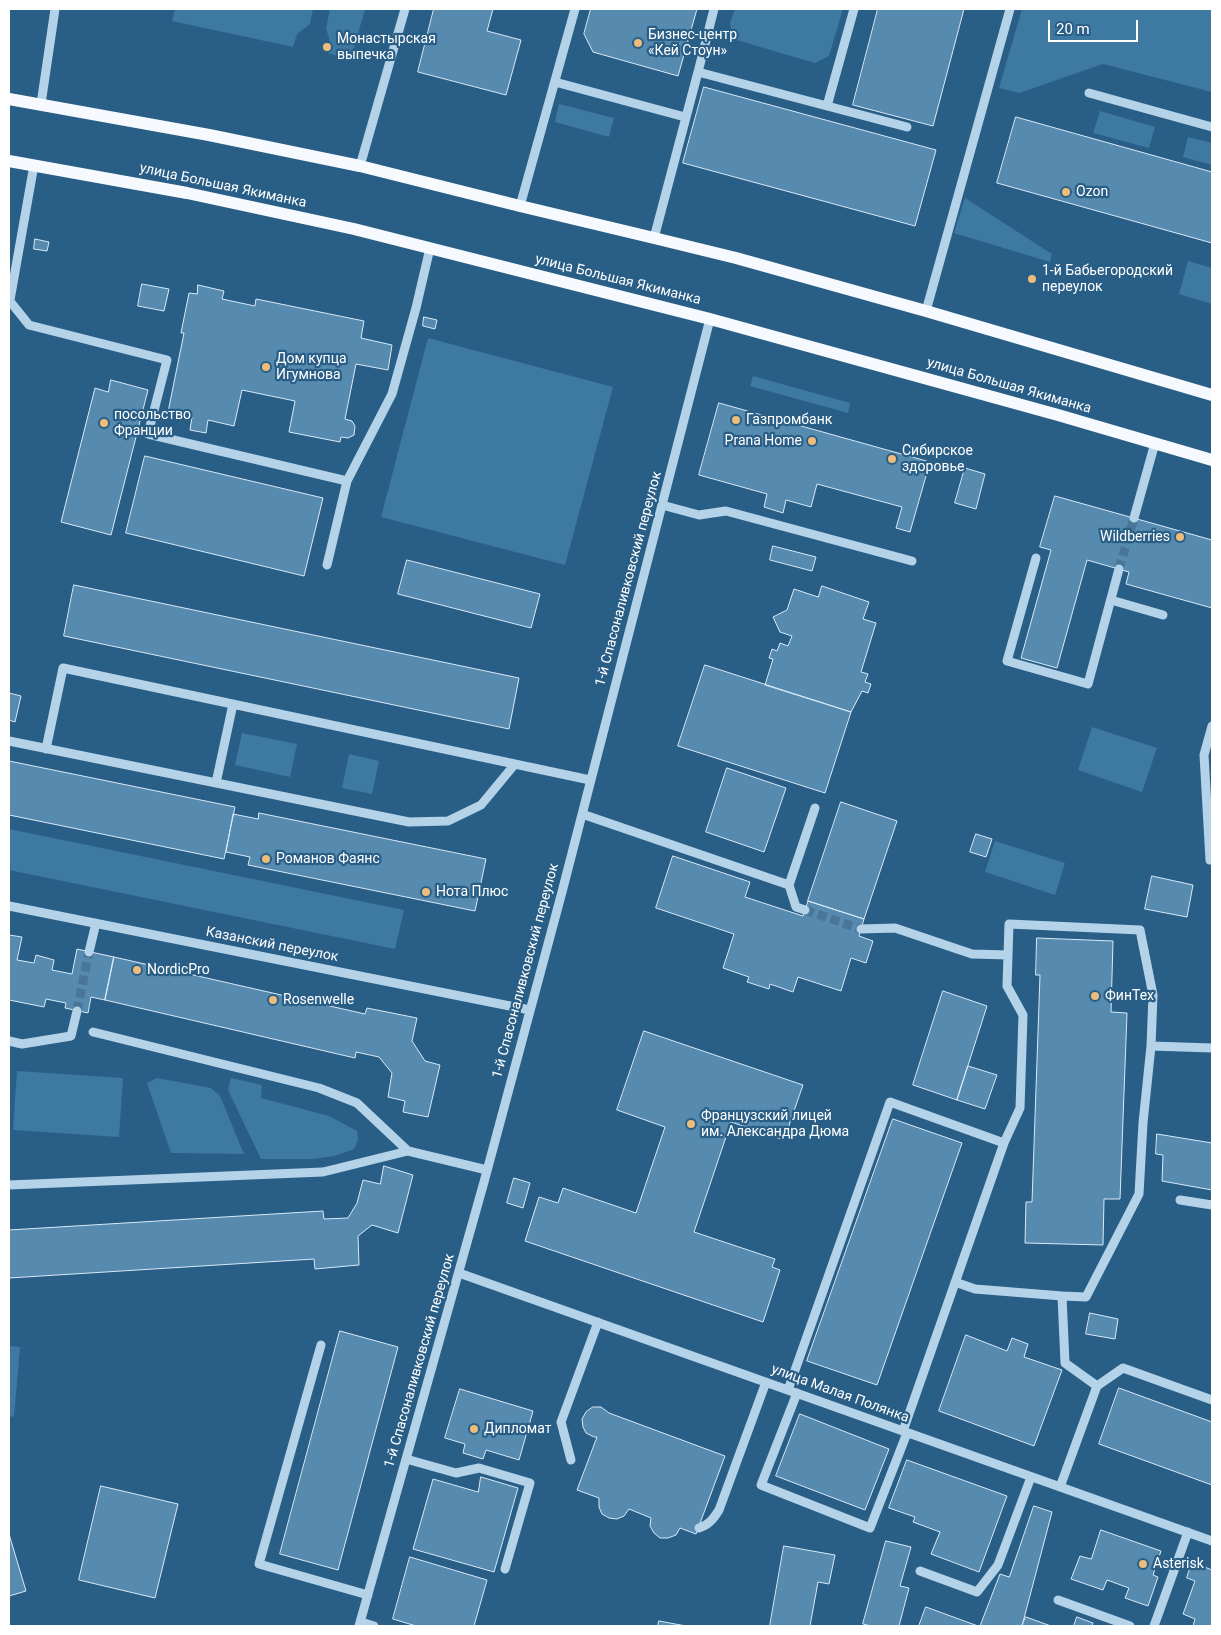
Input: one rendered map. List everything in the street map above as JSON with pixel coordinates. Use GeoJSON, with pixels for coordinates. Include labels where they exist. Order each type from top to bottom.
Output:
{"type":"FeatureCollection","features":[{"type":"Feature","properties":{"kind":"main road"},"geometry":{"type":"LineString","coordinates":[[9,99],[209,135],[360,166],[736,258],[926,311],[1212,395]]}},
{"type":"Feature","properties":{"kind":"main road","name":"улица Большая Якиманка"},"geometry":{"type":"LineString","coordinates":[[9,161],[188,193],[354,228],[710,319],[1058,415],[1212,460]]}},
{"type":"Feature","properties":{"kind":"street"},"geometry":{"type":"LineString","coordinates":[[41,104],[55,9]]}},
{"type":"Feature","properties":{"kind":"street"},"geometry":{"type":"LineString","coordinates":[[360,166],[405,9]]}},
{"type":"Feature","properties":{"kind":"street"},"geometry":{"type":"LineString","coordinates":[[520,206],[575,9]]}},
{"type":"Feature","properties":{"kind":"street"},"geometry":{"type":"LineString","coordinates":[[654,238],[714,9]]}},
{"type":"Feature","properties":{"kind":"street"},"geometry":{"type":"LineString","coordinates":[[827,106],[854,9]]}},
{"type":"Feature","properties":{"kind":"street"},"geometry":{"type":"LineString","coordinates":[[926,311],[1010,9]]}},
{"type":"Feature","properties":{"kind":"street"},"geometry":{"type":"LineString","coordinates":[[698,72],[907,127]]}},
{"type":"Feature","properties":{"kind":"street"},"geometry":{"type":"LineString","coordinates":[[555,82],[685,117]]}},
{"type":"Feature","properties":{"kind":"street"},"geometry":{"type":"LineString","coordinates":[[1090,93],[1212,127]]}},
{"type":"Feature","properties":{"kind":"street"},"geometry":{"type":"LineString","coordinates":[[34,165],[9,300],[29,324],[167,360],[148,434],[348,482]]}},
{"type":"Feature","properties":{"kind":"street"},"geometry":{"type":"LineString","coordinates":[[328,565],[348,482],[392,394],[416,308],[430,248]]}},
{"type":"Feature","properties":{"kind":"street","name":"1-й Спасоналивковский переулок"},"geometry":{"type":"LineString","coordinates":[[360,1624],[488,1170],[710,319]]}},
{"type":"Feature","properties":{"kind":"street"},"geometry":{"type":"LineString","coordinates":[[1134,518],[1155,443]]}},
{"type":"Feature","properties":{"kind":"street"},"geometry":{"type":"LineString","coordinates":[[662,505],[699,515],[726,511],[912,561]]}},
{"type":"Feature","properties":{"kind":"street"},"geometry":{"type":"LineString","coordinates":[[1036,558],[1007,661],[1088,684],[1119,569]]}},
{"type":"Feature","properties":{"kind":"street"},"geometry":{"type":"LineString","coordinates":[[1111,600],[1163,615]]}},
{"type":"Feature","properties":{"kind":"street"},"geometry":{"type":"LineString","coordinates":[[46,749],[63,668],[590,780]]}},
{"type":"Feature","properties":{"kind":"street"},"geometry":{"type":"LineString","coordinates":[[216,783],[233,704]]}},
{"type":"Feature","properties":{"kind":"street"},"geometry":{"type":"LineString","coordinates":[[1212,726],[1204,755],[1210,860],[1212,860]]}},
{"type":"Feature","properties":{"kind":"street"},"geometry":{"type":"LineString","coordinates":[[9,741],[409,822],[448,822],[482,804],[515,764]]}},
{"type":"Feature","properties":{"kind":"street"},"geometry":{"type":"LineString","coordinates":[[805,910],[796,907],[789,885],[815,808]]}},
{"type":"Feature","properties":{"kind":"street"},"geometry":{"type":"LineString","coordinates":[[582,814],[789,885]]}},
{"type":"Feature","properties":{"kind":"street","name":"Казанский переулок"},"geometry":{"type":"LineString","coordinates":[[9,906],[530,1010]]}},
{"type":"Feature","properties":{"kind":"street"},"geometry":{"type":"LineString","coordinates":[[89,952],[96,923]]}},
{"type":"Feature","properties":{"kind":"street"},"geometry":{"type":"LineString","coordinates":[[955,1282],[975,1289],[1086,1297],[1140,1194],[1143,1123],[1151,1046],[1153,995],[1140,930],[1009,924],[1007,986],[1022,1015],[1020,1108],[1004,1142],[955,1282],[905,1432],[870,1528],[761,1485],[890,1102],[1004,1142]]}},
{"type":"Feature","properties":{"kind":"street"},"geometry":{"type":"LineString","coordinates":[[861,929],[895,928],[972,954],[1008,955]]}},
{"type":"Feature","properties":{"kind":"street"},"geometry":{"type":"LineString","coordinates":[[9,1041],[22,1044],[71,1036],[77,1011]]}},
{"type":"Feature","properties":{"kind":"street"},"geometry":{"type":"LineString","coordinates":[[93,1032],[319,1088],[357,1103],[408,1151]]}},
{"type":"Feature","properties":{"kind":"street"},"geometry":{"type":"LineString","coordinates":[[1151,1046],[1212,1048]]}},
{"type":"Feature","properties":{"kind":"street"},"geometry":{"type":"LineString","coordinates":[[9,1185],[323,1172],[408,1151],[488,1170]]}},
{"type":"Feature","properties":{"kind":"street"},"geometry":{"type":"LineString","coordinates":[[1180,1200],[1212,1206]]}},
{"type":"Feature","properties":{"kind":"street","name":"улица Малая Полянка"},"geometry":{"type":"LineString","coordinates":[[459,1273],[1212,1541]]}},
{"type":"Feature","properties":{"kind":"street"},"geometry":{"type":"LineString","coordinates":[[1062,1296],[1065,1364],[1097,1386]]}},
{"type":"Feature","properties":{"kind":"street"},"geometry":{"type":"LineString","coordinates":[[571,1460],[561,1422],[598,1322]]}},
{"type":"Feature","properties":{"kind":"street"},"geometry":{"type":"LineString","coordinates":[[321,1345],[258,1564],[368,1595]]}},
{"type":"Feature","properties":{"kind":"street"},"geometry":{"type":"LineString","coordinates":[[1060,1487],[1097,1386],[1123,1368],[1212,1400]]}},
{"type":"Feature","properties":{"kind":"street"},"geometry":{"type":"LineString","coordinates":[[699,1528],[704,1527],[714,1518],[719,1510],[766,1382]]}},
{"type":"Feature","properties":{"kind":"street"},"geometry":{"type":"LineString","coordinates":[[406,1459],[456,1473],[479,1468],[530,1483],[505,1569]]}},
{"type":"Feature","properties":{"kind":"street"},"geometry":{"type":"LineString","coordinates":[[920,1571],[977,1592],[998,1565],[1030,1477]]}},
{"type":"Feature","properties":{"kind":"street"},"geometry":{"type":"LineString","coordinates":[[1154,1626],[1188,1532]]}},
{"type":"Feature","properties":{"kind":"street"},"geometry":{"type":"LineString","coordinates":[[1058,1600],[1130,1626]]}},
{"type":"Feature","properties":{"kind":"street"},"geometry":{"type":"LineString","coordinates":[[360,1624],[374,1626]]}},
{"type":"Feature","properties":{"kind":"shaded area"},"geometry":{"type":"Polygon","coordinates":[[[175,9],[313,9],[310,24],[297,34],[293,47],[172,21],[175,9]]]}},
{"type":"Feature","properties":{"kind":"shaded area"},"geometry":{"type":"Polygon","coordinates":[[[330,9],[365,9],[351,59],[327,53],[330,42],[326,28],[330,9]]]}},
{"type":"Feature","properties":{"kind":"shaded area"},"geometry":{"type":"Polygon","coordinates":[[[735,9],[843,9],[829,56],[815,63],[733,39],[730,23],[735,9]]]}},
{"type":"Feature","properties":{"kind":"shaded area"},"geometry":{"type":"Polygon","coordinates":[[[1022,9],[1212,9],[1212,92],[1103,64],[1019,93],[999,88],[1022,9]]]}},
{"type":"Feature","properties":{"kind":"shaded area"},"geometry":{"type":"Polygon","coordinates":[[[559,104],[614,118],[609,137],[555,122],[559,104]]]}},
{"type":"Feature","properties":{"kind":"shaded area"},"geometry":{"type":"Polygon","coordinates":[[[1100,111],[1155,127],[1149,148],[1093,133],[1100,111]]]}},
{"type":"Feature","properties":{"kind":"shaded area"},"geometry":{"type":"Polygon","coordinates":[[[1188,137],[1212,143],[1212,165],[1183,157],[1188,137]]]}},
{"type":"Feature","properties":{"kind":"shaded area"},"geometry":{"type":"Polygon","coordinates":[[[965,198],[1052,254],[1050,262],[954,233],[965,198]]]}},
{"type":"Feature","properties":{"kind":"shaded area"},"geometry":{"type":"Polygon","coordinates":[[[1188,261],[1212,268],[1212,304],[1179,294],[1188,261]]]}},
{"type":"Feature","properties":{"kind":"shaded area"},"geometry":{"type":"Polygon","coordinates":[[[428,338],[613,387],[565,565],[381,517],[428,338]]]}},
{"type":"Feature","properties":{"kind":"shaded area"},"geometry":{"type":"Polygon","coordinates":[[[753,376],[850,403],[848,413],[750,386],[753,376]]]}},
{"type":"Feature","properties":{"kind":"shaded area"},"geometry":{"type":"Polygon","coordinates":[[[1092,727],[1157,748],[1142,792],[1078,770],[1092,727]]]}},
{"type":"Feature","properties":{"kind":"shaded area"},"geometry":{"type":"Polygon","coordinates":[[[242,733],[297,744],[290,777],[235,765],[242,733]]]}},
{"type":"Feature","properties":{"kind":"shaded area"},"geometry":{"type":"Polygon","coordinates":[[[349,754],[379,761],[372,794],[342,788],[349,754]]]}},
{"type":"Feature","properties":{"kind":"shaded area"},"geometry":{"type":"Polygon","coordinates":[[[9,829],[404,910],[395,949],[9,870],[9,829]]]}},
{"type":"Feature","properties":{"kind":"shaded area"},"geometry":{"type":"Polygon","coordinates":[[[995,841],[1065,863],[1055,895],[985,872],[995,841]]]}},
{"type":"Feature","properties":{"kind":"shaded area"},"geometry":{"type":"Polygon","coordinates":[[[17,1071],[123,1078],[119,1137],[13,1130],[17,1071]]]}},
{"type":"Feature","properties":{"kind":"shaded area"},"geometry":{"type":"Polygon","coordinates":[[[157,1078],[211,1088],[220,1096],[244,1154],[171,1153],[147,1083],[157,1078]]]}},
{"type":"Feature","properties":{"kind":"shaded area"},"geometry":{"type":"Polygon","coordinates":[[[231,1078],[262,1085],[261,1098],[329,1116],[357,1131],[358,1140],[354,1149],[334,1156],[313,1159],[261,1159],[228,1090],[231,1078]]]}},
{"type":"Feature","properties":{"kind":"shaded area"},"geometry":{"type":"Polygon","coordinates":[[[9,1346],[20,1347],[14,1417],[9,1416],[9,1346]]]}},
{"type":"Feature","properties":{"kind":"building"},"geometry":{"type":"Polygon","coordinates":[[[434,9],[493,9],[487,31],[521,40],[506,95],[418,72],[434,9]]]}},
{"type":"Feature","properties":{"kind":"building","name":"Бизнес-центр «Кей Стоун»"},"geometry":{"type":"Polygon","coordinates":[[[591,9],[697,9],[678,76],[593,52],[584,34],[591,9]]]}},
{"type":"Feature","properties":{"kind":"building"},"geometry":{"type":"Polygon","coordinates":[[[878,9],[964,9],[933,126],[853,105],[878,9]]]}},
{"type":"Feature","properties":{"kind":"building"},"geometry":{"type":"Polygon","coordinates":[[[704,87],[936,150],[915,226],[683,163],[704,87]]]}},
{"type":"Feature","properties":{"kind":"building"},"geometry":{"type":"Polygon","coordinates":[[[1016,117],[1212,172],[1212,243],[997,183],[1016,117]]]}},
{"type":"Feature","properties":{"kind":"building"},"geometry":{"type":"Polygon","coordinates":[[[35,239],[49,242],[47,251],[34,249],[35,239]]]}},
{"type":"Feature","properties":{"kind":"building"},"geometry":{"type":"Polygon","coordinates":[[[142,284],[169,289],[164,311],[138,306],[142,284]]]}},
{"type":"Feature","properties":{"kind":"building","name":"Дом купца Игумнова"},"geometry":{"type":"Polygon","coordinates":[[[198,285],[224,291],[222,299],[255,306],[256,299],[364,321],[361,338],[392,345],[388,370],[356,364],[345,419],[352,421],[355,426],[354,435],[348,438],[341,437],[340,442],[289,432],[295,401],[242,390],[234,426],[208,420],[206,433],[190,430],[192,417],[168,412],[184,333],[181,333],[189,293],[197,294],[198,285]]]}},
{"type":"Feature","properties":{"kind":"building"},"geometry":{"type":"Polygon","coordinates":[[[424,317],[437,320],[435,329],[423,326],[424,317]]]}},
{"type":"Feature","properties":{"kind":"building"},"geometry":{"type":"Polygon","coordinates":[[[111,380],[148,390],[111,535],[61,522],[95,388],[108,392],[111,380]]]}},
{"type":"Feature","properties":{"kind":"building"},"geometry":{"type":"Polygon","coordinates":[[[719,403],[930,462],[910,532],[896,528],[902,507],[817,484],[811,507],[786,500],[783,513],[764,507],[767,494],[699,475],[719,403]]]}},
{"type":"Feature","properties":{"kind":"building"},"geometry":{"type":"Polygon","coordinates":[[[145,456],[323,498],[304,576],[126,533],[145,456]]]}},
{"type":"Feature","properties":{"kind":"building"},"geometry":{"type":"Polygon","coordinates":[[[965,468],[985,474],[976,509],[955,503],[965,468]]]}},
{"type":"Feature","properties":{"kind":"building"},"geometry":{"type":"Polygon","coordinates":[[[1055,496],[1212,540],[1212,608],[1126,584],[1129,572],[1087,560],[1057,668],[1021,658],[1051,550],[1040,547],[1055,496]]]}},
{"type":"Feature","properties":{"kind":"building"},"geometry":{"type":"Polygon","coordinates":[[[773,546],[816,557],[812,571],[770,560],[773,546]]]}},
{"type":"Feature","properties":{"kind":"building"},"geometry":{"type":"Polygon","coordinates":[[[407,560],[540,594],[531,628],[398,594],[407,560]]]}},
{"type":"Feature","properties":{"kind":"building"},"geometry":{"type":"Polygon","coordinates":[[[74,585],[519,678],[509,729],[64,636],[74,585]]]}},
{"type":"Feature","properties":{"kind":"building"},"geometry":{"type":"Polygon","coordinates":[[[822,586],[869,602],[863,619],[876,623],[861,672],[868,674],[865,682],[871,684],[868,693],[862,691],[851,712],[765,685],[773,659],[769,658],[772,649],[777,651],[780,643],[788,646],[792,636],[780,632],[773,617],[787,610],[794,589],[818,597],[822,586]]]}},
{"type":"Feature","properties":{"kind":"building"},"geometry":{"type":"Polygon","coordinates":[[[705,665],[851,712],[825,793],[678,746],[705,665]]]}},
{"type":"Feature","properties":{"kind":"building"},"geometry":{"type":"Polygon","coordinates":[[[9,693],[21,696],[15,722],[9,720],[9,693]]]}},
{"type":"Feature","properties":{"kind":"building"},"geometry":{"type":"Polygon","coordinates":[[[9,761],[235,807],[224,859],[9,815],[9,761]]]}},
{"type":"Feature","properties":{"kind":"building"},"geometry":{"type":"Polygon","coordinates":[[[727,768],[786,788],[764,852],[706,832],[727,768]]]}},
{"type":"Feature","properties":{"kind":"building"},"geometry":{"type":"Polygon","coordinates":[[[841,802],[897,821],[864,919],[808,901],[841,802]]]}},
{"type":"Feature","properties":{"kind":"building"},"geometry":{"type":"Polygon","coordinates":[[[259,813],[486,859],[475,911],[248,865],[250,857],[226,852],[233,814],[258,819],[259,813]]]}},
{"type":"Feature","properties":{"kind":"building"},"geometry":{"type":"Polygon","coordinates":[[[976,834],[992,839],[986,857],[970,852],[976,834]]]}},
{"type":"Feature","properties":{"kind":"building"},"geometry":{"type":"Polygon","coordinates":[[[673,856],[750,882],[745,897],[803,916],[808,901],[864,919],[859,936],[873,941],[866,963],[851,958],[841,991],[798,977],[793,992],[770,984],[769,989],[747,982],[749,977],[723,968],[734,934],[656,908],[673,856]]]}},
{"type":"Feature","properties":{"kind":"building"},"geometry":{"type":"Polygon","coordinates":[[[1152,876],[1193,885],[1187,917],[1145,909],[1152,876]]]}},
{"type":"Feature","properties":{"kind":"building"},"geometry":{"type":"Polygon","coordinates":[[[9,935],[22,937],[17,960],[34,963],[36,955],[54,960],[52,970],[72,974],[77,949],[114,957],[105,1000],[91,997],[88,1013],[65,1008],[66,1003],[46,999],[44,1007],[9,1000],[9,935]]]}},
{"type":"Feature","properties":{"kind":"building"},"geometry":{"type":"Polygon","coordinates":[[[1037,938],[1113,941],[1111,1012],[1127,1013],[1120,1199],[1104,1199],[1103,1245],[1025,1243],[1026,1202],[1032,1202],[1040,975],[1036,975],[1037,938]]]}},
{"type":"Feature","properties":{"kind":"building"},"geometry":{"type":"Polygon","coordinates":[[[114,957],[365,1014],[367,1008],[417,1018],[412,1041],[425,1061],[440,1065],[428,1117],[403,1112],[405,1101],[388,1097],[392,1073],[379,1057],[356,1052],[355,1058],[105,1000],[114,957]]]}},
{"type":"Feature","properties":{"kind":"building"},"geometry":{"type":"Polygon","coordinates":[[[943,991],[987,1006],[957,1100],[913,1085],[943,991]]]}},
{"type":"Feature","properties":{"kind":"building"},"geometry":{"type":"Polygon","coordinates":[[[644,1031],[803,1085],[784,1140],[731,1122],[694,1232],[775,1259],[772,1267],[780,1270],[763,1322],[525,1241],[539,1197],[558,1203],[563,1188],[636,1213],[665,1127],[617,1110],[644,1031]]]}},
{"type":"Feature","properties":{"kind":"building"},"geometry":{"type":"Polygon","coordinates":[[[968,1066],[997,1075],[985,1109],[957,1100],[968,1066]]]}},
{"type":"Feature","properties":{"kind":"building"},"geometry":{"type":"Polygon","coordinates":[[[893,1119],[962,1143],[877,1385],[807,1361],[893,1119]]]}},
{"type":"Feature","properties":{"kind":"building"},"geometry":{"type":"Polygon","coordinates":[[[1157,1134],[1212,1143],[1212,1190],[1162,1181],[1163,1155],[1156,1154],[1157,1134]]]}},
{"type":"Feature","properties":{"kind":"building"},"geometry":{"type":"Polygon","coordinates":[[[384,1166],[413,1175],[398,1233],[372,1225],[358,1236],[359,1265],[315,1269],[314,1259],[9,1278],[9,1230],[323,1211],[324,1219],[348,1218],[357,1203],[363,1180],[380,1184],[384,1166]]]}},
{"type":"Feature","properties":{"kind":"building"},"geometry":{"type":"Polygon","coordinates":[[[514,1178],[530,1183],[523,1208],[507,1203],[514,1178]]]}},
{"type":"Feature","properties":{"kind":"building"},"geometry":{"type":"Polygon","coordinates":[[[1090,1313],[1118,1319],[1115,1339],[1086,1334],[1090,1313]]]}},
{"type":"Feature","properties":{"kind":"building"},"geometry":{"type":"Polygon","coordinates":[[[340,1331],[398,1347],[338,1570],[280,1554],[340,1331]]]}},
{"type":"Feature","properties":{"kind":"building"},"geometry":{"type":"Polygon","coordinates":[[[966,1335],[1007,1351],[1012,1338],[1028,1344],[1024,1357],[1062,1370],[1034,1446],[939,1411],[966,1335]]]}},
{"type":"Feature","properties":{"kind":"building"},"geometry":{"type":"Polygon","coordinates":[[[1119,1388],[1212,1422],[1212,1485],[1099,1444],[1119,1388]]]}},
{"type":"Feature","properties":{"kind":"building"},"geometry":{"type":"Polygon","coordinates":[[[460,1389],[533,1411],[519,1460],[486,1450],[483,1459],[463,1453],[465,1444],[445,1438],[460,1389]]]}},
{"type":"Feature","properties":{"kind":"building"},"geometry":{"type":"Polygon","coordinates":[[[593,1407],[601,1407],[609,1413],[725,1456],[696,1534],[680,1528],[676,1535],[660,1538],[650,1526],[651,1518],[629,1509],[624,1516],[617,1519],[609,1518],[602,1514],[599,1507],[599,1498],[577,1490],[597,1437],[586,1433],[583,1427],[582,1419],[586,1412],[593,1407]]]}},
{"type":"Feature","properties":{"kind":"building"},"geometry":{"type":"Polygon","coordinates":[[[800,1414],[889,1449],[865,1510],[776,1476],[800,1414]]]}},
{"type":"Feature","properties":{"kind":"building"},"geometry":{"type":"Polygon","coordinates":[[[907,1460],[1007,1496],[979,1572],[931,1554],[940,1532],[913,1522],[915,1517],[889,1508],[907,1460]]]}},
{"type":"Feature","properties":{"kind":"building"},"geometry":{"type":"Polygon","coordinates":[[[481,1477],[518,1488],[494,1572],[413,1549],[433,1479],[478,1492],[481,1477]]]}},
{"type":"Feature","properties":{"kind":"building"},"geometry":{"type":"Polygon","coordinates":[[[101,1486],[178,1504],[155,1598],[79,1580],[101,1486]]]}},
{"type":"Feature","properties":{"kind":"building"},"geometry":{"type":"Polygon","coordinates":[[[1034,1506],[1052,1512],[1022,1626],[980,1626],[1000,1574],[1009,1577],[1034,1506]]]}},
{"type":"Feature","properties":{"kind":"building"},"geometry":{"type":"Polygon","coordinates":[[[1101,1530],[1161,1551],[1153,1575],[1158,1577],[1148,1606],[1125,1598],[1129,1588],[1107,1580],[1103,1590],[1071,1579],[1080,1556],[1091,1559],[1101,1530]]]}},
{"type":"Feature","properties":{"kind":"building"},"geometry":{"type":"Polygon","coordinates":[[[9,1534],[26,1591],[9,1596],[9,1534]]]}},
{"type":"Feature","properties":{"kind":"building"},"geometry":{"type":"Polygon","coordinates":[[[886,1541],[911,1547],[900,1586],[909,1588],[899,1626],[871,1626],[863,1624],[886,1541]]]}},
{"type":"Feature","properties":{"kind":"building"},"geometry":{"type":"Polygon","coordinates":[[[784,1546],[835,1555],[829,1584],[818,1582],[810,1626],[770,1626],[784,1546]]]}},
{"type":"Feature","properties":{"kind":"building"},"geometry":{"type":"Polygon","coordinates":[[[410,1557],[487,1580],[474,1626],[416,1626],[393,1619],[410,1557]]]}},
{"type":"Feature","properties":{"kind":"building"},"geometry":{"type":"Polygon","coordinates":[[[1192,1562],[1212,1570],[1212,1626],[1193,1626],[1195,1619],[1183,1614],[1195,1581],[1187,1578],[1192,1562]]]}},
{"type":"Feature","properties":{"kind":"building"},"geometry":{"type":"Polygon","coordinates":[[[926,1607],[978,1626],[919,1626],[926,1607]]]}},
{"type":"Feature","properties":{"kind":"building"},"geometry":{"type":"Polygon","coordinates":[[[1026,1617],[1051,1626],[1022,1626],[1026,1617]]]}},
{"type":"Feature","properties":{"kind":"building"},"geometry":{"type":"Polygon","coordinates":[[[1077,1617],[1093,1623],[1092,1626],[1074,1626],[1077,1617]]]}},
{"type":"Feature","properties":{"kind":"building"},"geometry":{"type":"Polygon","coordinates":[[[659,1621],[686,1626],[658,1626],[659,1621]]]}},
{"type":"Feature","properties":{"kind":"tunnel"},"geometry":{"type":"LineString","coordinates":[[1119,569],[1134,518]]}},
{"type":"Feature","properties":{"kind":"tunnel"},"geometry":{"type":"LineString","coordinates":[[805,910],[861,929]]}},
{"type":"Feature","properties":{"kind":"tunnel"},"geometry":{"type":"LineString","coordinates":[[77,1011],[89,952]]}},
{"type":"Feature","properties":{"kind":"place","name":"Бизнес-центр «Кей Стоун»"},"geometry":{"type":"Point","coordinates":[638,43]}},
{"type":"Feature","properties":{"kind":"place","name":"Монастырская выпечка"},"geometry":{"type":"Point","coordinates":[327,47]}},
{"type":"Feature","properties":{"kind":"place","name":"Ozon"},"geometry":{"type":"Point","coordinates":[1066,192]}},
{"type":"Feature","properties":{"kind":"place","name":"1-й Бабьегородский переулок"},"geometry":{"type":"Point","coordinates":[1032,279]}},
{"type":"Feature","properties":{"kind":"place","name":"Дом купца Игумнова"},"geometry":{"type":"Point","coordinates":[266,367]}},
{"type":"Feature","properties":{"kind":"place","name":"Газпромбанк"},"geometry":{"type":"Point","coordinates":[736,420]}},
{"type":"Feature","properties":{"kind":"place","name":"посольство Франции"},"geometry":{"type":"Point","coordinates":[104,423]}},
{"type":"Feature","properties":{"kind":"place","name":"Prana Home"},"geometry":{"type":"Point","coordinates":[812,441]}},
{"type":"Feature","properties":{"kind":"place","name":"Сибирское здоровье"},"geometry":{"type":"Point","coordinates":[892,459]}},
{"type":"Feature","properties":{"kind":"place","name":"Wildberries"},"geometry":{"type":"Point","coordinates":[1180,537]}},
{"type":"Feature","properties":{"kind":"place","name":"Романов Фаянс"},"geometry":{"type":"Point","coordinates":[266,859]}},
{"type":"Feature","properties":{"kind":"place","name":"Нота Плюс"},"geometry":{"type":"Point","coordinates":[426,892]}},
{"type":"Feature","properties":{"kind":"place","name":"NordicPro"},"geometry":{"type":"Point","coordinates":[137,970]}},
{"type":"Feature","properties":{"kind":"place","name":"ФинТех"},"geometry":{"type":"Point","coordinates":[1095,996]}},
{"type":"Feature","properties":{"kind":"place","name":"Rosenwelle"},"geometry":{"type":"Point","coordinates":[273,1000]}},
{"type":"Feature","properties":{"kind":"place","name":"Французский лицей им. Александра Дюма"},"geometry":{"type":"Point","coordinates":[691,1124]}},
{"type":"Feature","properties":{"kind":"place","name":"Дипломат"},"geometry":{"type":"Point","coordinates":[474,1429]}},
{"type":"Feature","properties":{"kind":"place","name":"Asterisk"},"geometry":{"type":"Point","coordinates":[1143,1564]}}]}
